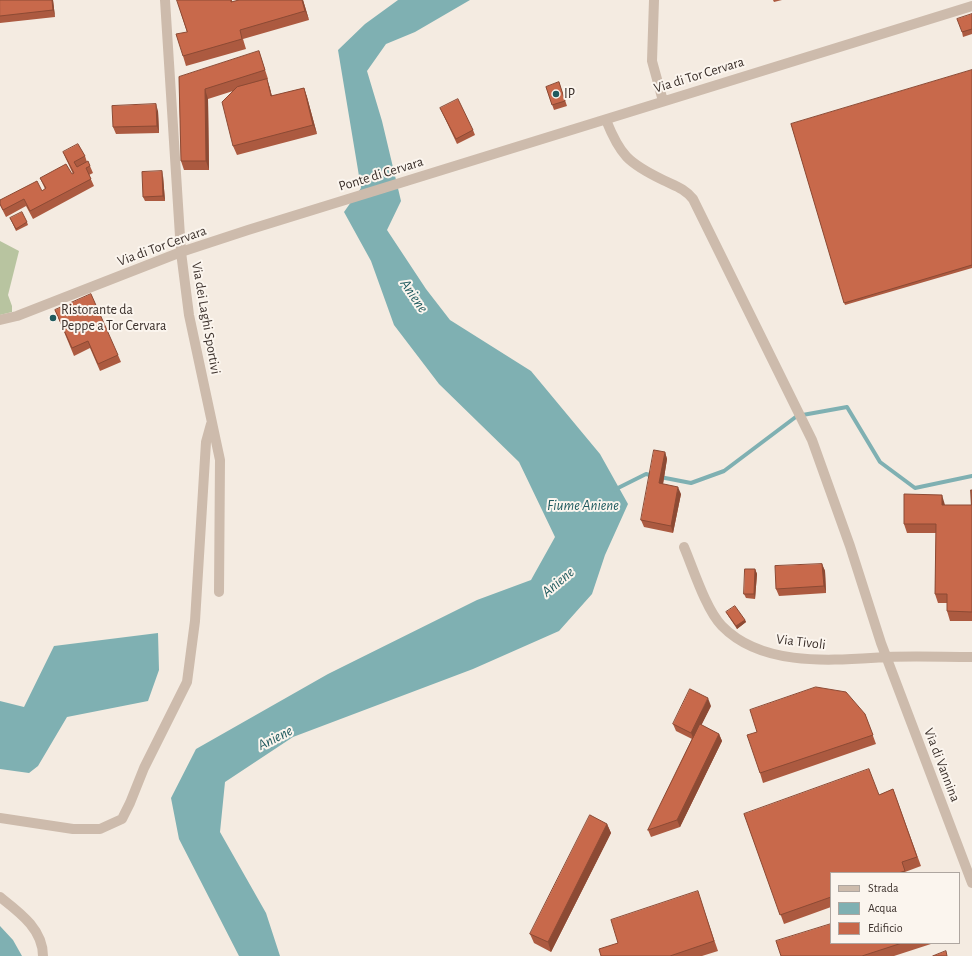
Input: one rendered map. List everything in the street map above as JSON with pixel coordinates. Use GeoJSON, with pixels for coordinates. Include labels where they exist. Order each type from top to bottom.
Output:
{"type":"FeatureCollection","features":[{"type":"Feature","properties":{"kind":"street","name":"Via dei Laghi Sportivi"},"geometry":{"type":"LineString","coordinates":[[165,0],[181,252],[189,315],[220,460],[219,592]]}},
{"type":"Feature","properties":{"kind":"street"},"geometry":{"type":"LineString","coordinates":[[654,0],[652,61],[663,102]]}},
{"type":"Feature","properties":{"kind":"street","name":"Via di Tor Cervara"},"geometry":{"type":"LineString","coordinates":[[435,172],[972,6]]}},
{"type":"Feature","properties":{"kind":"street","name":"Via di Vannina"},"geometry":{"type":"LineString","coordinates":[[606,120],[621,153],[631,162],[664,181],[687,191],[693,199],[812,440],[850,546],[886,657],[972,883]]}},
{"type":"Feature","properties":{"kind":"street","name":"Ponte di Cervara"},"geometry":{"type":"LineString","coordinates":[[336,202],[435,172]]}},
{"type":"Feature","properties":{"kind":"street","name":"Via di Tor Cervara"},"geometry":{"type":"LineString","coordinates":[[0,320],[17,316],[181,252],[336,202]]}},
{"type":"Feature","properties":{"kind":"street"},"geometry":{"type":"LineString","coordinates":[[0,818],[73,829],[100,829],[122,819],[130,804],[144,768],[187,682],[195,621],[206,442],[211,422]]}},
{"type":"Feature","properties":{"kind":"street","name":"Via Tivoli"},"geometry":{"type":"LineString","coordinates":[[684,547],[718,622],[732,635],[750,646],[773,654],[825,660],[886,657],[972,657]]}},
{"type":"Feature","properties":{"kind":"street"},"geometry":{"type":"LineString","coordinates":[[0,897],[31,924],[39,938],[43,956]]}},
{"type":"Feature","properties":{"kind":"green space"},"geometry":{"type":"Polygon","coordinates":[[[0,241],[19,251],[8,295],[12,306],[12,312],[0,315],[0,241]]]}},
{"type":"Feature","properties":{"kind":"water","name":"Fiume Aniene"},"geometry":{"type":"Polygon","coordinates":[[[398,0],[470,0],[415,32],[386,44],[367,71],[382,121],[401,201],[387,230],[426,289],[450,320],[531,371],[600,454],[628,504],[605,555],[592,594],[559,631],[473,669],[293,737],[225,782],[220,832],[266,913],[280,956],[239,956],[179,839],[171,798],[196,749],[328,674],[477,600],[531,580],[555,537],[519,462],[439,384],[394,325],[371,261],[344,212],[361,188],[338,50],[365,24],[398,0]]]}},
{"type":"Feature","properties":{"kind":"water"},"geometry":{"type":"Polygon","coordinates":[[[158,633],[159,670],[148,701],[67,717],[38,766],[29,773],[0,769],[0,701],[24,707],[54,646],[158,633]]]}},
{"type":"Feature","properties":{"kind":"water"},"geometry":{"type":"Polygon","coordinates":[[[0,926],[13,940],[22,956],[0,956],[0,926]]]}},
{"type":"Feature","properties":{"kind":"building"},"geometry":{"type":"Polygon","coordinates":[[[0,0],[52,0],[53,10],[0,16],[0,0]]]}},
{"type":"Feature","properties":{"kind":"building"},"geometry":{"type":"Polygon","coordinates":[[[177,0],[231,0],[231,2],[239,0],[302,0],[305,11],[240,30],[242,39],[183,56],[176,34],[187,32],[177,0]]]}},
{"type":"Feature","properties":{"kind":"building"},"geometry":{"type":"Polygon","coordinates":[[[972,14],[972,29],[962,32],[957,19],[972,14]]]}},
{"type":"Feature","properties":{"kind":"building"},"geometry":{"type":"Polygon","coordinates":[[[259,51],[265,70],[205,89],[206,161],[181,161],[179,77],[259,51]]]}},
{"type":"Feature","properties":{"kind":"building"},"geometry":{"type":"Polygon","coordinates":[[[972,70],[972,265],[844,303],[791,124],[972,70]]]}},
{"type":"Feature","properties":{"kind":"building"},"geometry":{"type":"Polygon","coordinates":[[[267,79],[271,96],[304,88],[313,125],[233,146],[222,102],[237,87],[267,79]]]}},
{"type":"Feature","properties":{"kind":"building"},"geometry":{"type":"Polygon","coordinates":[[[559,82],[565,101],[552,105],[546,87],[559,82]]]}},
{"type":"Feature","properties":{"kind":"building"},"geometry":{"type":"Polygon","coordinates":[[[458,99],[473,130],[456,139],[440,108],[458,99]]]}},
{"type":"Feature","properties":{"kind":"building"},"geometry":{"type":"Polygon","coordinates":[[[156,104],[157,126],[113,127],[112,106],[156,104]]]}},
{"type":"Feature","properties":{"kind":"building"},"geometry":{"type":"Polygon","coordinates":[[[78,144],[85,156],[74,162],[77,167],[88,161],[90,166],[86,168],[91,179],[30,211],[24,199],[3,210],[0,200],[37,181],[42,191],[46,188],[40,178],[66,164],[72,174],[74,173],[63,152],[78,144]]]}},
{"type":"Feature","properties":{"kind":"building"},"geometry":{"type":"Polygon","coordinates":[[[162,171],[163,196],[143,197],[142,172],[162,171]]]}},
{"type":"Feature","properties":{"kind":"building"},"geometry":{"type":"Polygon","coordinates":[[[22,212],[27,222],[16,229],[10,218],[22,212]]]}},
{"type":"Feature","properties":{"kind":"building"},"geometry":{"type":"Polygon","coordinates":[[[91,294],[118,355],[98,364],[88,341],[72,348],[55,310],[91,294]]]}},
{"type":"Feature","properties":{"kind":"building"},"geometry":{"type":"Polygon","coordinates":[[[654,450],[665,452],[659,483],[678,487],[671,526],[641,520],[654,450]]]}},
{"type":"Feature","properties":{"kind":"building"},"geometry":{"type":"Polygon","coordinates":[[[971,490],[972,612],[947,611],[947,594],[935,594],[936,524],[904,524],[904,494],[942,495],[942,505],[971,505],[971,490]]]}},
{"type":"Feature","properties":{"kind":"building"},"geometry":{"type":"Polygon","coordinates":[[[822,564],[824,586],[776,589],[775,566],[822,564]]]}},
{"type":"Feature","properties":{"kind":"building"},"geometry":{"type":"Polygon","coordinates":[[[745,569],[755,569],[754,594],[744,594],[745,569]]]}},
{"type":"Feature","properties":{"kind":"building"},"geometry":{"type":"Polygon","coordinates":[[[735,606],[745,620],[736,626],[726,612],[735,606]]]}},
{"type":"Feature","properties":{"kind":"building"},"geometry":{"type":"Polygon","coordinates":[[[816,687],[846,692],[865,714],[873,735],[760,773],[747,735],[757,732],[750,710],[816,687]]]}},
{"type":"Feature","properties":{"kind":"building"},"geometry":{"type":"Polygon","coordinates":[[[690,689],[708,698],[691,733],[673,724],[690,689]]]}},
{"type":"Feature","properties":{"kind":"building"},"geometry":{"type":"Polygon","coordinates":[[[700,724],[719,734],[677,820],[648,830],[700,724]]]}},
{"type":"Feature","properties":{"kind":"building"},"geometry":{"type":"Polygon","coordinates":[[[869,769],[879,795],[893,789],[917,857],[902,862],[905,871],[902,872],[830,872],[830,897],[780,915],[744,814],[869,769]]]}},
{"type":"Feature","properties":{"kind":"building"},"geometry":{"type":"Polygon","coordinates":[[[590,815],[607,824],[548,942],[530,934],[590,815]]]}},
{"type":"Feature","properties":{"kind":"building"},"geometry":{"type":"Polygon","coordinates":[[[698,891],[714,941],[670,956],[601,956],[599,949],[618,943],[611,920],[698,891]]]}},
{"type":"Feature","properties":{"kind":"building"},"geometry":{"type":"Polygon","coordinates":[[[830,924],[830,944],[899,944],[862,956],[781,956],[776,941],[830,924]]]}},
{"type":"Feature","properties":{"kind":"building"},"geometry":{"type":"Polygon","coordinates":[[[946,951],[947,956],[933,956],[946,951]]]}},
{"type":"Feature","properties":{"kind":"waterway"},"geometry":{"type":"LineString","coordinates":[[660,477],[691,483],[724,471],[797,416],[847,407],[880,462],[915,488],[972,476]]}},
{"type":"Feature","properties":{"kind":"waterway"},"geometry":{"type":"LineString","coordinates":[[614,490],[646,474],[654,476]]}},
{"type":"Feature","properties":{"kind":"place","name":"IP"},"geometry":{"type":"Point","coordinates":[556,94]}},
{"type":"Feature","properties":{"kind":"place","name":"Ristorante da Peppe a Tor Cervara"},"geometry":{"type":"Point","coordinates":[53,318]}},
{"type":"Feature","properties":{"kind":"water label","name":"Aniene"},"geometry":{"type":"Point","coordinates":[414,296]}},
{"type":"Feature","properties":{"kind":"water label","name":"Aniene"},"geometry":{"type":"Point","coordinates":[558,582]}},
{"type":"Feature","properties":{"kind":"water label","name":"Aniene"},"geometry":{"type":"Point","coordinates":[275,738]}}]}
